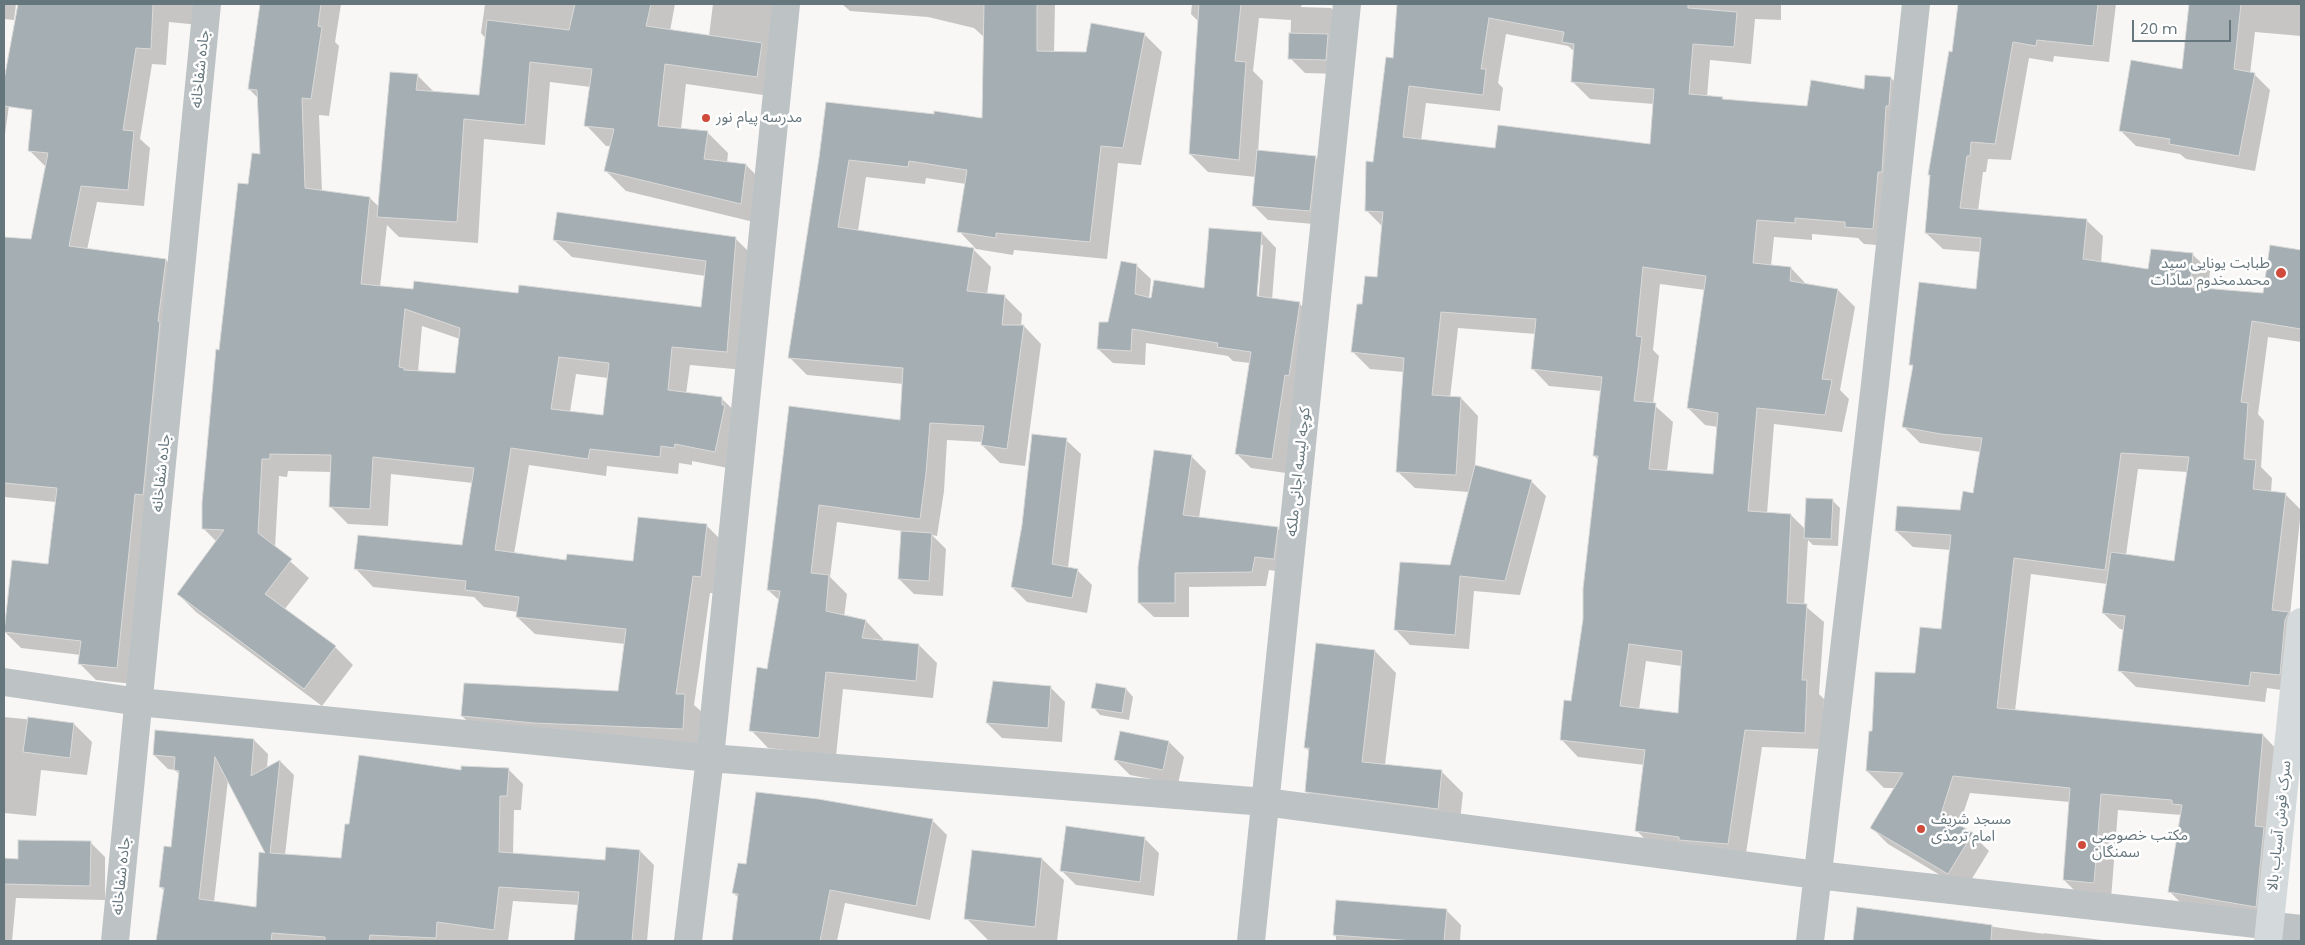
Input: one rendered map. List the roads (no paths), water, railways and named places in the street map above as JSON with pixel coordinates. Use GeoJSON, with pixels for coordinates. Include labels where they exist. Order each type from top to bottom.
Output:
{"type":"FeatureCollection","features":[{"type":"Feature","properties":{"kind":"street","name":"جاده شفاخانه"},"geometry":{"type":"LineString","coordinates":[[116,941],[208,4]]}},
{"type":"Feature","properties":{"kind":"street"},"geometry":{"type":"LineString","coordinates":[[688,941],[710,758],[786,4]]}},
{"type":"Feature","properties":{"kind":"street","name":"کوچه لیسه اجانی ملکه"},"geometry":{"type":"LineString","coordinates":[[1251,941],[1347,4]]}},
{"type":"Feature","properties":{"kind":"street"},"geometry":{"type":"LineString","coordinates":[[1810,941],[1875,384],[1916,4]]}},
{"type":"Feature","properties":{"kind":"street","name":"سرک قوش آسیاب بالا"},"geometry":{"type":"LineString","coordinates":[[2269,934],[2301,622]]}},
{"type":"Feature","properties":{"kind":"street"},"geometry":{"type":"LineString","coordinates":[[4,682],[139,702],[710,758],[1266,802],[2269,934],[2301,929]]}},
{"type":"Feature","properties":{"kind":"place","name":"مدرسه پیام نور"},"geometry":{"type":"Point","coordinates":[706,118]}},
{"type":"Feature","properties":{"kind":"place","name":"طبابت یونایی سید محمدمخدوم سادات"},"geometry":{"type":"Point","coordinates":[2281,273]}},
{"type":"Feature","properties":{"kind":"place","name":"مسجد شریف امام ترمذی"},"geometry":{"type":"Point","coordinates":[1921,829]}},
{"type":"Feature","properties":{"kind":"place","name":"مکتب خصوصی سمنگان"},"geometry":{"type":"Point","coordinates":[2082,845]}}]}
